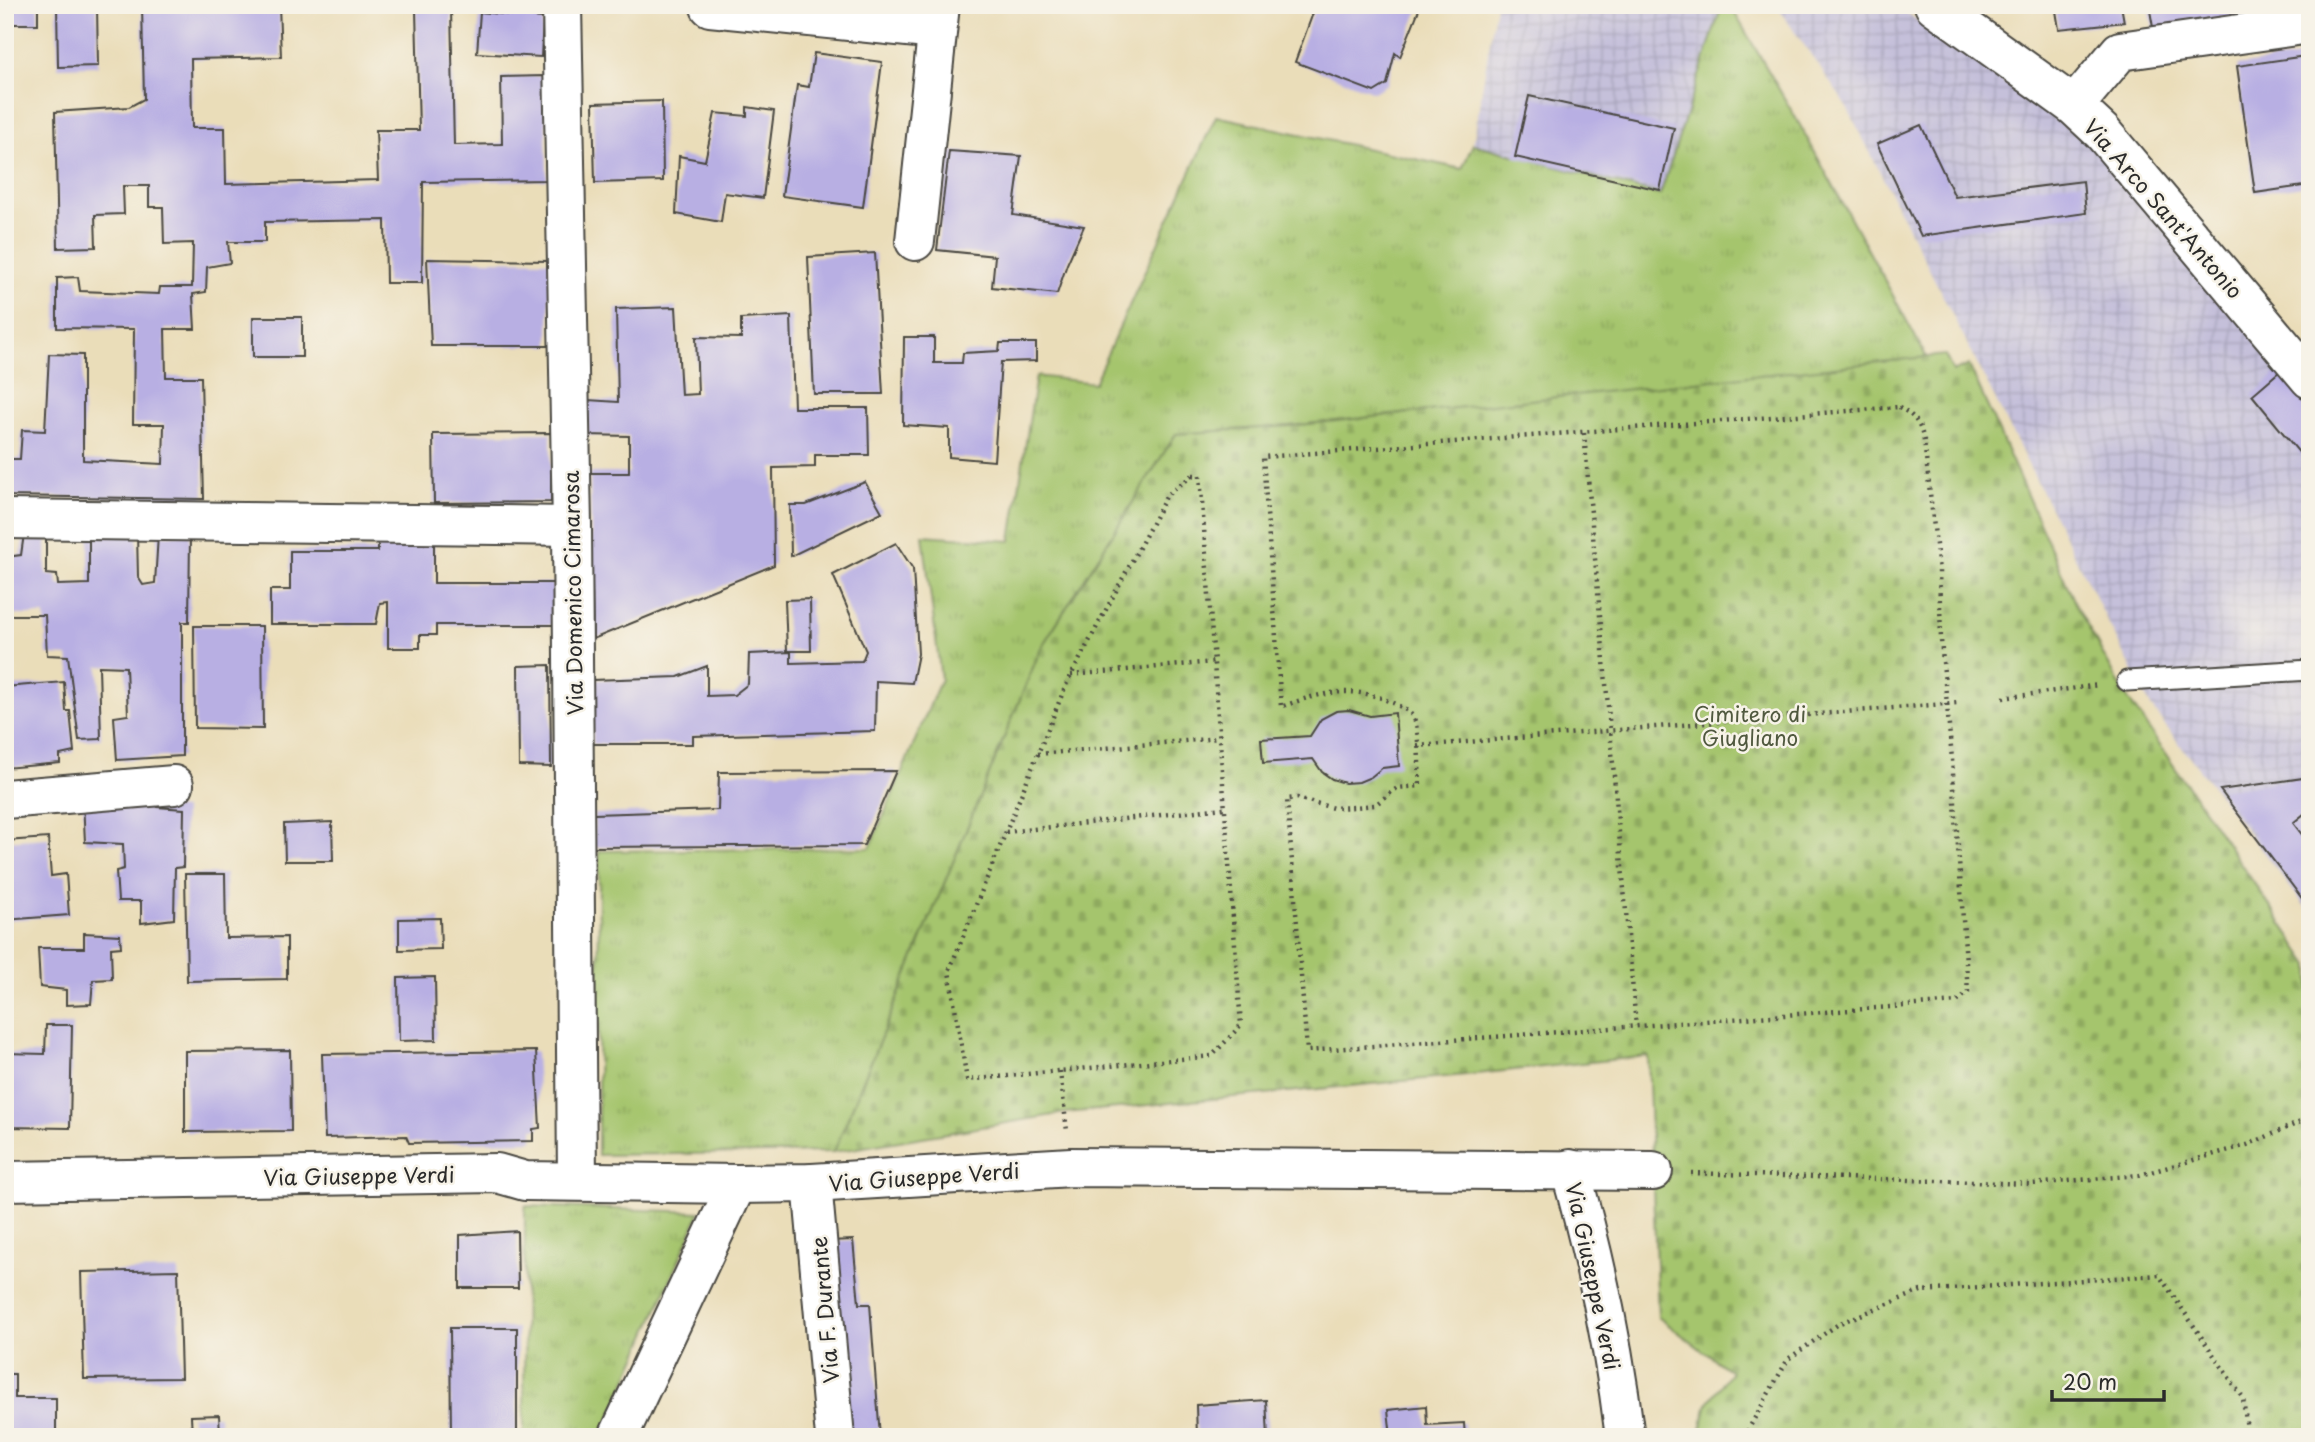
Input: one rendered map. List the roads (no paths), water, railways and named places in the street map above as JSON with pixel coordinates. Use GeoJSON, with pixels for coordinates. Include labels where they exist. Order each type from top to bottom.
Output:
{"type":"FeatureCollection","features":[{"type":"Feature","properties":{"kind":"street","name":"Via Domenico Cimarosa"},"geometry":{"type":"LineString","coordinates":[[562,5],[572,526],[577,1181]]}},
{"type":"Feature","properties":{"kind":"street","name":"Via Arco Sant'Antonio"},"geometry":{"type":"LineString","coordinates":[[1934,5],[2074,106],[2102,132],[2310,379]]}},
{"type":"Feature","properties":{"kind":"street"},"geometry":{"type":"LineString","coordinates":[[710,7],[938,18],[915,241]]}},
{"type":"Feature","properties":{"kind":"street"},"geometry":{"type":"LineString","coordinates":[[2074,106],[2120,51],[2310,24]]}},
{"type":"Feature","properties":{"kind":"street"},"geometry":{"type":"LineString","coordinates":[[5,519],[572,526]]}},
{"type":"Feature","properties":{"kind":"street"},"geometry":{"type":"LineString","coordinates":[[5,799],[174,785]]}},
{"type":"Feature","properties":{"kind":"street","name":"Via Giuseppe Verdi"},"geometry":{"type":"LineString","coordinates":[[5,1181],[497,1173],[525,1181],[737,1185],[1071,1167],[1570,1169],[1593,1251],[1621,1401],[1625,1437]]}},
{"type":"Feature","properties":{"kind":"street"},"geometry":{"type":"LineString","coordinates":[[1570,1169],[1653,1171]]}},
{"type":"Feature","properties":{"kind":"street","name":"Via F. Durante"},"geometry":{"type":"LineString","coordinates":[[812,1183],[835,1437]]}},
{"type":"Feature","properties":{"kind":"street"},"geometry":{"type":"LineString","coordinates":[[618,1437],[737,1185]]}},
{"type":"Feature","properties":{"kind":"lane"},"geometry":{"type":"LineString","coordinates":[[2127,681],[2310,670]]}},
{"type":"Feature","properties":{"kind":"park label","name":"Cimitero di Giugliano"},"geometry":{"type":"Point","coordinates":[1750,725]}}]}
